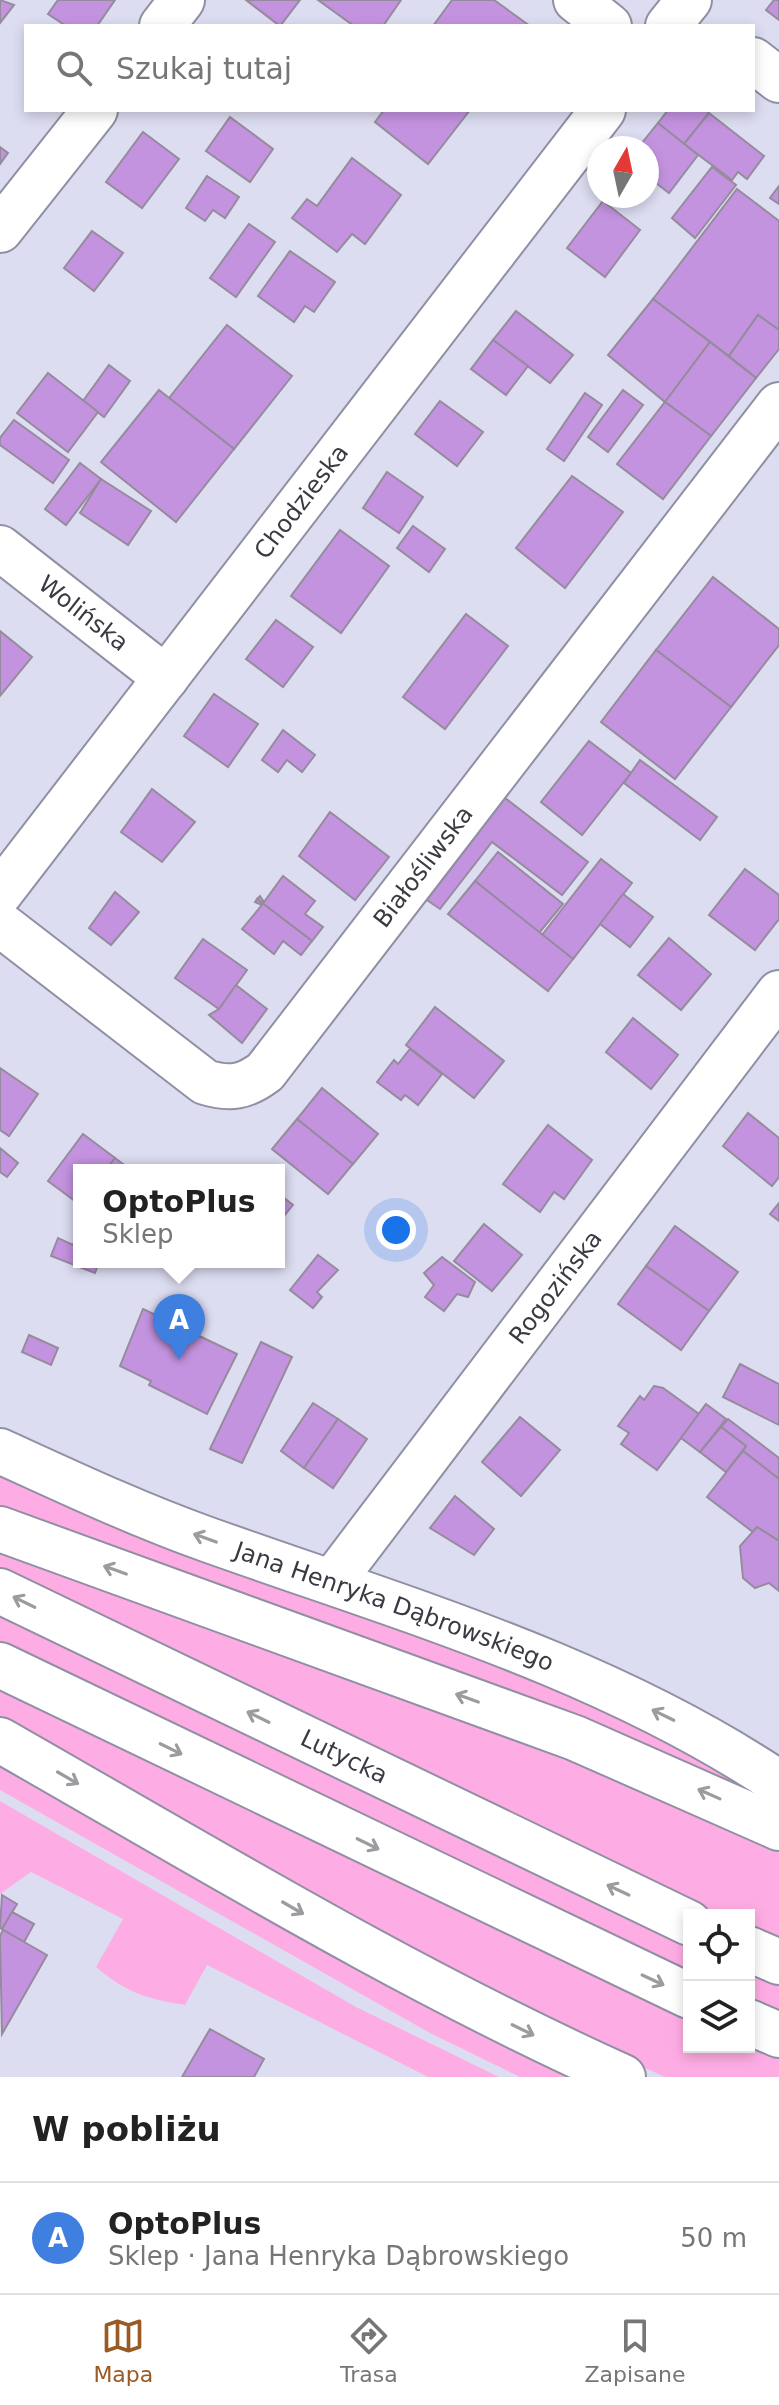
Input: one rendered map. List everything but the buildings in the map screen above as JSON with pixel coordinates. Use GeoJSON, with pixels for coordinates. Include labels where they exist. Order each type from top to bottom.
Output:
{"type":"FeatureCollection","features":[{"type":"Feature","properties":{"kind":"street"},"geometry":{"type":"LineString","coordinates":[[164,24],[182,0]]}},
{"type":"Feature","properties":{"kind":"street"},"geometry":{"type":"LineString","coordinates":[[576,0],[606,24]]}},
{"type":"Feature","properties":{"kind":"street"},"geometry":{"type":"LineString","coordinates":[[755,62],[779,80]]}},
{"type":"Feature","properties":{"kind":"street"},"geometry":{"type":"LineString","coordinates":[[0,230],[93,112]]}},
{"type":"Feature","properties":{"kind":"street","name":"Chodzieska"},"geometry":{"type":"LineString","coordinates":[[0,893],[601,112]]}},
{"type":"Feature","properties":{"kind":"street","name":"Białośliwska"},"geometry":{"type":"LineString","coordinates":[[0,924],[205,1082],[225,1089],[248,1085],[265,1072],[779,405]]}},
{"type":"Feature","properties":{"kind":"street","name":"Wolińska"},"geometry":{"type":"LineString","coordinates":[[0,548],[166,678]]}},
{"type":"Feature","properties":{"kind":"street","name":"Rogozińska"},"geometry":{"type":"LineString","coordinates":[[332,1582],[779,993]]}},
{"type":"Feature","properties":{"kind":"street","name":"Jana Henryka Dąbrowskiego"},"geometry":{"type":"LineString","coordinates":[[0,1451],[133,1510],[572,1671],[703,1734],[779,1783]]}},
{"type":"Feature","properties":{"kind":"street"},"geometry":{"type":"LineString","coordinates":[[0,1529],[575,1738],[779,1828]]}},
{"type":"Feature","properties":{"kind":"street","name":"Lutycka"},"geometry":{"type":"LineString","coordinates":[[0,1591],[683,1920]]}},
{"type":"Feature","properties":{"kind":"street"},"geometry":{"type":"LineString","coordinates":[[0,1665],[493,1905],[683,1993]]}},
{"type":"Feature","properties":{"kind":"street"},"geometry":{"type":"LineString","coordinates":[[0,1740],[383,1958],[529,2034],[623,2077]]}},
{"type":"Feature","properties":{"kind":"street"},"geometry":{"type":"LineString","coordinates":[[755,1952],[779,1962]]}},
{"type":"Feature","properties":{"kind":"street"},"geometry":{"type":"LineString","coordinates":[[755,2025],[779,2035]]}},
{"type":"Feature","properties":{"kind":"shaded area"},"geometry":{"type":"Polygon","coordinates":[[[0,1465],[644,1720],[770,1802],[622,1737],[0,1509],[0,1465]]]}},
{"type":"Feature","properties":{"kind":"shaded area"},"geometry":{"type":"Polygon","coordinates":[[[0,1549],[549,1748],[779,1848],[779,1939],[755,1929],[755,1909],[709,1909],[610,1865],[0,1568],[0,1549]]]}},
{"type":"Feature","properties":{"kind":"shaded area"},"geometry":{"type":"Polygon","coordinates":[[[0,1612],[683,1941],[683,1972],[0,1643],[0,1612]]]}},
{"type":"Feature","properties":{"kind":"shaded area"},"geometry":{"type":"Polygon","coordinates":[[[0,1689],[683,2014],[683,2053],[755,2053],[755,2046],[779,2055],[779,2077],[665,2077],[504,2001],[0,1717],[0,1689]]]}},
{"type":"Feature","properties":{"kind":"shaded area"},"geometry":{"type":"Polygon","coordinates":[[[0,1760],[576,2077],[520,2077],[430,2033],[0,1790],[0,1760]]]}},
{"type":"Feature","properties":{"kind":"shaded area"},"geometry":{"type":"Polygon","coordinates":[[[0,1801],[356,2007],[499,2077],[428,2077],[207,1965],[185,2005],[148,1997],[127,1988],[96,1967],[123,1919],[31,1872],[0,1894],[0,1801]]]}},
{"type":"Feature","properties":{"kind":"shaded area"},"geometry":{"type":"Polygon","coordinates":[[[755,1973],[779,1983],[779,2013],[755,2003],[755,1973]]]}},
{"type":"Feature","properties":{"kind":"place","name":"OptoPlus"},"geometry":{"type":"Point","coordinates":[179,1360]}}]}
